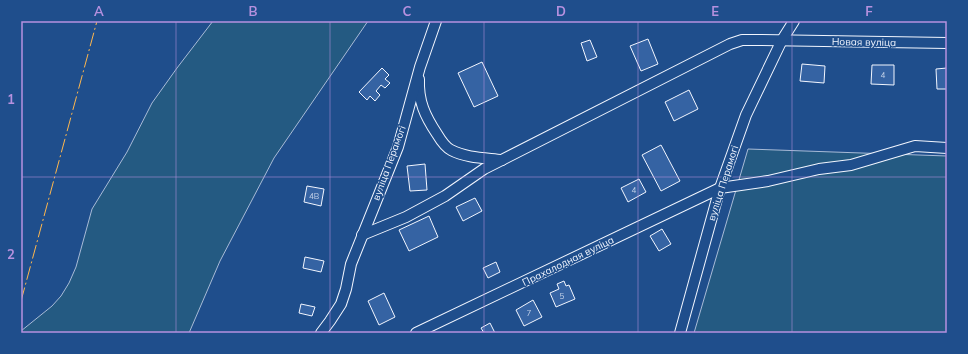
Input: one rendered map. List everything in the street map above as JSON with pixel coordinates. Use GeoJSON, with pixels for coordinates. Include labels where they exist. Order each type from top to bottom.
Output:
{"type":"FeatureCollection","features":[{"type":"Feature","properties":{"kind":"street","name":"вуліца Перамогі"},"geometry":{"type":"LineString","coordinates":[[321,333],[341,304],[346,289],[351,264],[398,146],[420,67],[436,21]]}},
{"type":"Feature","properties":{"kind":"street","name":"вуліца Перамогі"},"geometry":{"type":"LineString","coordinates":[[680,333],[720,188],[746,114],[782,40],[794,21]]}},
{"type":"Feature","properties":{"kind":"street"},"geometry":{"type":"LineString","coordinates":[[362,235],[406,217],[445,196],[484,169],[730,44],[742,40],[782,40]]}},
{"type":"Feature","properties":{"kind":"street","name":"Новая вуліца"},"geometry":{"type":"LineString","coordinates":[[782,40],[947,43]]}},
{"type":"Feature","properties":{"kind":"street","name":"вуліца Перамогі"},"geometry":{"type":"LineString","coordinates":[[420,67],[419,87],[421,102],[428,120],[440,139],[450,149],[465,155],[502,160]]}},
{"type":"Feature","properties":{"kind":"street","name":"Прахалодная вуліца"},"geometry":{"type":"LineString","coordinates":[[416,333],[720,188],[768,181],[819,169],[851,165],[915,146],[947,148]]}},
{"type":"Feature","properties":{"kind":"shaded area"},"geometry":{"type":"Polygon","coordinates":[[[213,21],[368,21],[274,158],[220,261],[189,333],[21,333],[21,331],[52,306],[61,296],[69,283],[76,267],[92,209],[127,152],[152,103],[213,21]]]}},
{"type":"Feature","properties":{"kind":"shaded area"},"geometry":{"type":"Polygon","coordinates":[[[748,149],[947,156],[947,333],[694,333],[748,149]]]}},
{"type":"Feature","properties":{"kind":"building"},"geometry":{"type":"Polygon","coordinates":[[[648,39],[658,64],[641,71],[630,46],[648,39]]]}},
{"type":"Feature","properties":{"kind":"building"},"geometry":{"type":"Polygon","coordinates":[[[590,40],[597,57],[587,61],[581,43],[590,40]]]}},
{"type":"Feature","properties":{"kind":"building"},"geometry":{"type":"Polygon","coordinates":[[[482,62],[498,96],[474,107],[458,73],[482,62]]]}},
{"type":"Feature","properties":{"kind":"building"},"geometry":{"type":"Polygon","coordinates":[[[802,64],[825,66],[824,83],[800,81],[802,64]]]}},
{"type":"Feature","properties":{"kind":"building"},"geometry":{"type":"Polygon","coordinates":[[[872,65],[894,65],[894,85],[871,84],[872,65]]]}},
{"type":"Feature","properties":{"kind":"building"},"geometry":{"type":"Polygon","coordinates":[[[382,68],[389,75],[385,79],[390,83],[385,88],[381,85],[376,91],[380,95],[375,101],[370,96],[367,100],[359,92],[382,68]]]}},
{"type":"Feature","properties":{"kind":"building"},"geometry":{"type":"Polygon","coordinates":[[[947,68],[947,89],[937,89],[936,69],[947,68]]]}},
{"type":"Feature","properties":{"kind":"building"},"geometry":{"type":"Polygon","coordinates":[[[689,90],[698,109],[674,121],[665,102],[689,90]]]}},
{"type":"Feature","properties":{"kind":"building"},"geometry":{"type":"Polygon","coordinates":[[[661,145],[680,181],[661,191],[642,155],[661,145]]]}},
{"type":"Feature","properties":{"kind":"building"},"geometry":{"type":"Polygon","coordinates":[[[425,164],[427,190],[410,191],[407,166],[425,164]]]}},
{"type":"Feature","properties":{"kind":"building"},"geometry":{"type":"Polygon","coordinates":[[[639,179],[646,192],[628,202],[621,188],[639,179]]]}},
{"type":"Feature","properties":{"kind":"building"},"geometry":{"type":"Polygon","coordinates":[[[307,186],[324,189],[321,206],[304,202],[307,186]]]}},
{"type":"Feature","properties":{"kind":"building"},"geometry":{"type":"Polygon","coordinates":[[[475,198],[482,211],[463,221],[456,207],[475,198]]]}},
{"type":"Feature","properties":{"kind":"building"},"geometry":{"type":"Polygon","coordinates":[[[429,216],[438,237],[409,251],[399,230],[429,216]]]}},
{"type":"Feature","properties":{"kind":"building"},"geometry":{"type":"Polygon","coordinates":[[[662,229],[671,244],[659,251],[650,236],[662,229]]]}},
{"type":"Feature","properties":{"kind":"building"},"geometry":{"type":"Polygon","coordinates":[[[305,257],[324,261],[321,272],[303,268],[305,257]]]}},
{"type":"Feature","properties":{"kind":"building"},"geometry":{"type":"Polygon","coordinates":[[[496,262],[500,272],[488,278],[483,268],[496,262]]]}},
{"type":"Feature","properties":{"kind":"building"},"geometry":{"type":"Polygon","coordinates":[[[564,281],[566,286],[569,285],[575,299],[556,307],[550,293],[559,289],[557,284],[564,281]]]}},
{"type":"Feature","properties":{"kind":"building"},"geometry":{"type":"Polygon","coordinates":[[[384,293],[395,317],[379,325],[368,301],[384,293]]]}},
{"type":"Feature","properties":{"kind":"building"},"geometry":{"type":"Polygon","coordinates":[[[533,300],[542,317],[524,326],[516,310],[533,300]]]}},
{"type":"Feature","properties":{"kind":"building"},"geometry":{"type":"Polygon","coordinates":[[[301,304],[315,307],[312,316],[299,313],[301,304]]]}},
{"type":"Feature","properties":{"kind":"building"},"geometry":{"type":"Polygon","coordinates":[[[490,323],[495,333],[484,333],[481,328],[490,323]]]}},
{"type":"Feature","properties":{"kind":"power"},"geometry":{"type":"LineString","coordinates":[[21,301],[97,21]]}}]}
